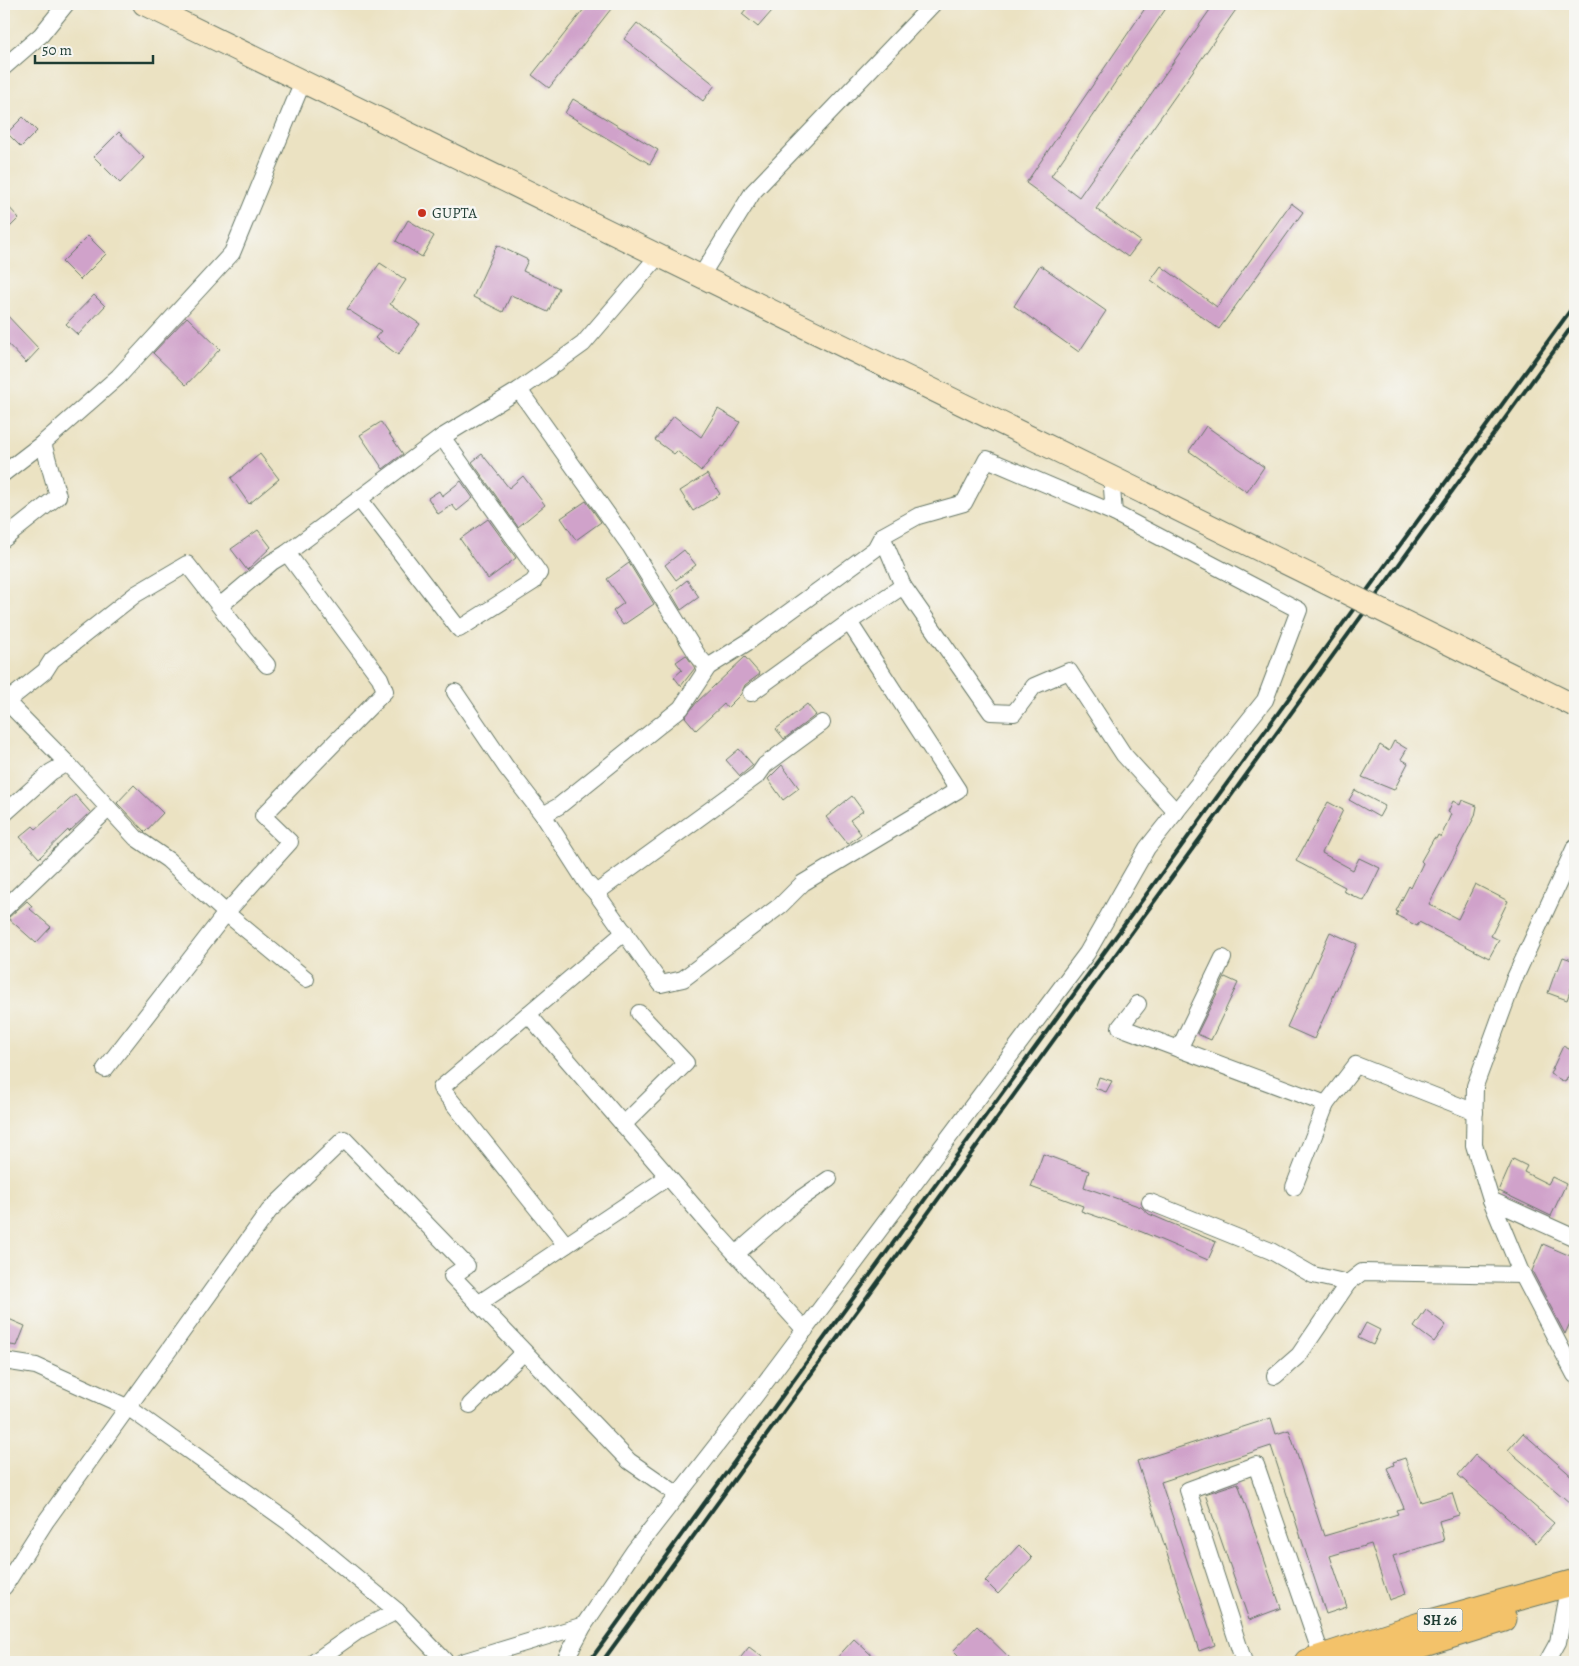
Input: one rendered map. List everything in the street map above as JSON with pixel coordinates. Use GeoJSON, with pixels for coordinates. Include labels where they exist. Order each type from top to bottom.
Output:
{"type":"FeatureCollection","features":[{"type":"Feature","properties":{"kind":"main road"},"geometry":{"type":"LineString","coordinates":[[144,4],[1111,476],[1575,706]]}},
{"type":"Feature","properties":{"kind":"main road"},"geometry":{"type":"LineString","coordinates":[[1366,1662],[1571,1591]]}},
{"type":"Feature","properties":{"kind":"main road","name":"SH 26"},"geometry":{"type":"LineString","coordinates":[[1314,1659],[1420,1625],[1571,1591]]}},
{"type":"Feature","properties":{"kind":"street"},"geometry":{"type":"LineString","coordinates":[[4,66],[41,35],[66,4]]}},
{"type":"Feature","properties":{"kind":"street"},"geometry":{"type":"LineString","coordinates":[[701,276],[753,192],[933,4]]}},
{"type":"Feature","properties":{"kind":"street"},"geometry":{"type":"LineString","coordinates":[[4,473],[43,443],[118,377],[232,253],[303,82]]}},
{"type":"Feature","properties":{"kind":"street"},"geometry":{"type":"LineString","coordinates":[[220,606],[272,562],[287,554],[442,438],[519,390],[583,344],[659,255]]}},
{"type":"Feature","properties":{"kind":"street"},"geometry":{"type":"LineString","coordinates":[[519,390],[630,546],[698,656],[708,666]]}},
{"type":"Feature","properties":{"kind":"street"},"geometry":{"type":"LineString","coordinates":[[360,500],[459,629],[533,582],[539,573],[442,438]]}},
{"type":"Feature","properties":{"kind":"street"},"geometry":{"type":"LineString","coordinates":[[4,539],[58,496],[43,443]]}},
{"type":"Feature","properties":{"kind":"street"},"geometry":{"type":"LineString","coordinates":[[543,815],[559,806],[681,708],[708,666],[748,642],[875,549],[882,536],[918,516],[964,503],[986,459],[1114,513],[1299,610],[1265,700],[1148,848],[1087,953],[805,1330],[634,1551],[584,1624],[564,1662]]}},
{"type":"Feature","properties":{"kind":"street"},"geometry":{"type":"LineString","coordinates":[[1111,476],[1114,513]]}},
{"type":"Feature","properties":{"kind":"street"},"geometry":{"type":"LineString","coordinates":[[882,536],[903,586],[991,712],[1014,713],[1034,686],[1069,671],[1124,755],[1176,812]]}},
{"type":"Feature","properties":{"kind":"street"},"geometry":{"type":"LineString","coordinates":[[105,1069],[226,913],[290,842],[263,816],[385,691],[380,678],[287,554]]}},
{"type":"Feature","properties":{"kind":"street"},"geometry":{"type":"LineString","coordinates":[[267,665],[238,632],[187,564],[136,594],[52,660],[45,671],[5,700],[67,762],[136,838],[168,860],[226,913],[306,979]]}},
{"type":"Feature","properties":{"kind":"street"},"geometry":{"type":"LineString","coordinates":[[751,693],[849,622],[903,586]]}},
{"type":"Feature","properties":{"kind":"street"},"geometry":{"type":"LineString","coordinates":[[455,692],[506,768],[543,815],[586,882],[625,932],[661,984],[683,979],[781,905],[803,883],[958,790],[849,622]]}},
{"type":"Feature","properties":{"kind":"street"},"geometry":{"type":"LineString","coordinates":[[596,893],[758,775],[765,765],[822,723]]}},
{"type":"Feature","properties":{"kind":"street"},"geometry":{"type":"LineString","coordinates":[[4,814],[51,772],[67,762]]}},
{"type":"Feature","properties":{"kind":"street"},"geometry":{"type":"LineString","coordinates":[[4,909],[108,808]]}},
{"type":"Feature","properties":{"kind":"street"},"geometry":{"type":"LineString","coordinates":[[1574,1368],[1523,1275],[1491,1200],[1474,1145],[1475,1086],[1513,982],[1575,847]]}},
{"type":"Feature","properties":{"kind":"street"},"geometry":{"type":"LineString","coordinates":[[566,1245],[441,1088],[625,932]]}},
{"type":"Feature","properties":{"kind":"street"},"geometry":{"type":"LineString","coordinates":[[1179,1049],[1223,958]]}},
{"type":"Feature","properties":{"kind":"street"},"geometry":{"type":"LineString","coordinates":[[1138,1004],[1120,1027],[1326,1104]]}},
{"type":"Feature","properties":{"kind":"street"},"geometry":{"type":"LineString","coordinates":[[623,1125],[686,1062],[639,1013]]}},
{"type":"Feature","properties":{"kind":"street"},"geometry":{"type":"LineString","coordinates":[[528,1014],[668,1177],[805,1330]]}},
{"type":"Feature","properties":{"kind":"street"},"geometry":{"type":"LineString","coordinates":[[1294,1187],[1326,1104],[1356,1065],[1475,1112]]}},
{"type":"Feature","properties":{"kind":"street"},"geometry":{"type":"LineString","coordinates":[[4,1587],[46,1521],[269,1211],[344,1139],[467,1266],[452,1276],[478,1304],[629,1461],[678,1495]]}},
{"type":"Feature","properties":{"kind":"street"},"geometry":{"type":"LineString","coordinates":[[478,1304],[668,1177]]}},
{"type":"Feature","properties":{"kind":"street"},"geometry":{"type":"LineString","coordinates":[[736,1254],[797,1201],[830,1179]]}},
{"type":"Feature","properties":{"kind":"street"},"geometry":{"type":"LineString","coordinates":[[1491,1200],[1575,1238]]}},
{"type":"Feature","properties":{"kind":"street"},"geometry":{"type":"LineString","coordinates":[[1150,1202],[1271,1251],[1313,1275],[1348,1283]]}},
{"type":"Feature","properties":{"kind":"street"},"geometry":{"type":"LineString","coordinates":[[1275,1376],[1299,1355],[1348,1283],[1362,1272],[1523,1275]]}},
{"type":"Feature","properties":{"kind":"street"},"geometry":{"type":"LineString","coordinates":[[470,1405],[524,1352]]}},
{"type":"Feature","properties":{"kind":"street"},"geometry":{"type":"LineString","coordinates":[[4,1361],[36,1366],[129,1408],[294,1526],[397,1611],[446,1662]]}},
{"type":"Feature","properties":{"kind":"street"},"geometry":{"type":"LineString","coordinates":[[1244,1662],[1188,1490],[1256,1465],[1314,1659]]}},
{"type":"Feature","properties":{"kind":"street"},"geometry":{"type":"LineString","coordinates":[[1547,1662],[1558,1642],[1571,1591]]}},
{"type":"Feature","properties":{"kind":"street"},"geometry":{"type":"LineString","coordinates":[[314,1662],[361,1630],[397,1611]]}},
{"type":"Feature","properties":{"kind":"street"},"geometry":{"type":"LineString","coordinates":[[462,1662],[584,1624]]}},
{"type":"Feature","properties":{"kind":"building"},"geometry":{"type":"Polygon","coordinates":[[[588,4],[605,4],[611,9],[549,88],[532,75],[588,4]]]}},
{"type":"Feature","properties":{"kind":"building"},"geometry":{"type":"Polygon","coordinates":[[[750,4],[778,4],[758,27],[742,14],[750,4]]]}},
{"type":"Feature","properties":{"kind":"building"},"geometry":{"type":"Polygon","coordinates":[[[1148,4],[1169,4],[1051,176],[1079,197],[1214,4],[1240,4],[1096,209],[1140,241],[1128,257],[1026,183],[1148,4]]]}},
{"type":"Feature","properties":{"kind":"building"},"geometry":{"type":"Polygon","coordinates":[[[637,23],[715,85],[703,101],[624,39],[637,23]]]}},
{"type":"Feature","properties":{"kind":"building"},"geometry":{"type":"Polygon","coordinates":[[[573,99],[658,150],[650,164],[565,113],[573,99]]]}},
{"type":"Feature","properties":{"kind":"building"},"geometry":{"type":"Polygon","coordinates":[[[23,117],[37,131],[21,147],[7,133],[23,117]]]}},
{"type":"Feature","properties":{"kind":"building"},"geometry":{"type":"Polygon","coordinates":[[[119,132],[144,158],[120,183],[94,157],[119,132]]]}},
{"type":"Feature","properties":{"kind":"building"},"geometry":{"type":"Polygon","coordinates":[[[4,202],[19,218],[4,233],[4,202]]]}},
{"type":"Feature","properties":{"kind":"building"},"geometry":{"type":"Polygon","coordinates":[[[1291,203],[1303,212],[1219,329],[1151,280],[1161,266],[1217,307],[1291,203]]]}},
{"type":"Feature","properties":{"kind":"building"},"geometry":{"type":"Polygon","coordinates":[[[408,220],[434,236],[422,257],[396,241],[408,220]]]}},
{"type":"Feature","properties":{"kind":"building"},"geometry":{"type":"Polygon","coordinates":[[[88,236],[106,254],[80,280],[62,262],[88,236]]]}},
{"type":"Feature","properties":{"kind":"building"},"geometry":{"type":"Polygon","coordinates":[[[497,245],[528,260],[523,271],[559,288],[548,312],[511,295],[503,312],[473,297],[497,245]]]}},
{"type":"Feature","properties":{"kind":"building"},"geometry":{"type":"Polygon","coordinates":[[[380,263],[406,280],[390,304],[420,324],[398,355],[375,338],[381,331],[347,309],[380,263]]]}},
{"type":"Feature","properties":{"kind":"building"},"geometry":{"type":"Polygon","coordinates":[[[1040,265],[1106,311],[1079,352],[1014,306],[1040,265]]]}},
{"type":"Feature","properties":{"kind":"building"},"geometry":{"type":"Polygon","coordinates":[[[94,295],[105,306],[78,335],[66,324],[94,295]]]}},
{"type":"Feature","properties":{"kind":"building"},"geometry":{"type":"Polygon","coordinates":[[[4,312],[39,349],[26,363],[4,340],[4,312]]]}},
{"type":"Feature","properties":{"kind":"building"},"geometry":{"type":"Polygon","coordinates":[[[187,317],[220,349],[186,385],[153,353],[187,317]]]}},
{"type":"Feature","properties":{"kind":"building"},"geometry":{"type":"Polygon","coordinates":[[[718,409],[740,422],[724,447],[722,446],[701,471],[677,451],[674,454],[655,440],[674,416],[701,437],[718,409]]]}},
{"type":"Feature","properties":{"kind":"building"},"geometry":{"type":"Polygon","coordinates":[[[381,422],[403,454],[383,469],[360,435],[381,422]]]}},
{"type":"Feature","properties":{"kind":"building"},"geometry":{"type":"Polygon","coordinates":[[[1206,426],[1264,467],[1247,492],[1189,451],[1206,426]]]}},
{"type":"Feature","properties":{"kind":"building"},"geometry":{"type":"Polygon","coordinates":[[[260,454],[279,479],[249,504],[231,478],[260,454]]]}},
{"type":"Feature","properties":{"kind":"building"},"geometry":{"type":"Polygon","coordinates":[[[482,454],[509,488],[523,476],[545,505],[518,527],[472,462],[482,454]]]}},
{"type":"Feature","properties":{"kind":"building"},"geometry":{"type":"Polygon","coordinates":[[[707,474],[720,494],[693,511],[680,491],[707,474]]]}},
{"type":"Feature","properties":{"kind":"building"},"geometry":{"type":"Polygon","coordinates":[[[461,481],[473,498],[457,511],[452,505],[438,514],[428,498],[439,491],[442,496],[461,481]]]}},
{"type":"Feature","properties":{"kind":"building"},"geometry":{"type":"Polygon","coordinates":[[[586,501],[601,522],[576,540],[561,518],[586,501]]]}},
{"type":"Feature","properties":{"kind":"building"},"geometry":{"type":"Polygon","coordinates":[[[488,519],[516,558],[488,579],[460,539],[488,519]]]}},
{"type":"Feature","properties":{"kind":"building"},"geometry":{"type":"Polygon","coordinates":[[[258,530],[271,547],[247,570],[231,549],[258,530]]]}},
{"type":"Feature","properties":{"kind":"building"},"geometry":{"type":"Polygon","coordinates":[[[684,550],[696,565],[676,580],[665,565],[684,550]]]}},
{"type":"Feature","properties":{"kind":"building"},"geometry":{"type":"Polygon","coordinates":[[[629,563],[654,604],[623,625],[613,611],[624,603],[607,579],[629,563]]]}},
{"type":"Feature","properties":{"kind":"building"},"geometry":{"type":"Polygon","coordinates":[[[687,580],[699,597],[681,610],[671,593],[687,580]]]}},
{"type":"Feature","properties":{"kind":"building"},"geometry":{"type":"Polygon","coordinates":[[[686,655],[695,668],[681,686],[674,677],[682,670],[676,662],[686,655]]]}},
{"type":"Feature","properties":{"kind":"building"},"geometry":{"type":"Polygon","coordinates":[[[745,657],[760,674],[745,685],[741,694],[727,708],[724,704],[696,730],[685,717],[697,702],[745,657]]]}},
{"type":"Feature","properties":{"kind":"building"},"geometry":{"type":"Polygon","coordinates":[[[807,704],[816,715],[784,739],[776,729],[807,704]]]}},
{"type":"Feature","properties":{"kind":"building"},"geometry":{"type":"Polygon","coordinates":[[[1394,741],[1407,749],[1401,759],[1408,763],[1394,790],[1362,777],[1380,745],[1389,751],[1394,741]]]}},
{"type":"Feature","properties":{"kind":"building"},"geometry":{"type":"Polygon","coordinates":[[[739,749],[753,765],[740,776],[726,760],[739,749]]]}},
{"type":"Feature","properties":{"kind":"building"},"geometry":{"type":"Polygon","coordinates":[[[782,765],[799,788],[783,800],[768,779],[782,765]]]}},
{"type":"Feature","properties":{"kind":"building"},"geometry":{"type":"Polygon","coordinates":[[[134,785],[163,813],[145,832],[117,803],[134,785]]]}},
{"type":"Feature","properties":{"kind":"building"},"geometry":{"type":"Polygon","coordinates":[[[1355,790],[1385,806],[1379,817],[1349,800],[1355,790]]]}},
{"type":"Feature","properties":{"kind":"building"},"geometry":{"type":"Polygon","coordinates":[[[75,795],[90,812],[39,858],[20,837],[33,826],[36,829],[75,795]]]}},
{"type":"Feature","properties":{"kind":"building"},"geometry":{"type":"Polygon","coordinates":[[[852,796],[863,811],[850,820],[861,834],[848,844],[826,817],[852,796]]]}},
{"type":"Feature","properties":{"kind":"building"},"geometry":{"type":"Polygon","coordinates":[[[1462,800],[1477,806],[1475,816],[1429,904],[1458,919],[1475,884],[1508,901],[1491,936],[1499,940],[1489,958],[1419,922],[1417,926],[1396,915],[1398,912],[1396,911],[1409,886],[1411,888],[1423,863],[1421,861],[1434,838],[1436,839],[1438,835],[1441,837],[1451,814],[1448,812],[1453,801],[1460,805],[1462,800]]]}},
{"type":"Feature","properties":{"kind":"building"},"geometry":{"type":"Polygon","coordinates":[[[1328,802],[1343,810],[1322,853],[1353,870],[1359,858],[1380,868],[1364,901],[1343,891],[1345,887],[1296,861],[1328,802]]]}},
{"type":"Feature","properties":{"kind":"building"},"geometry":{"type":"Polygon","coordinates":[[[27,901],[32,906],[30,909],[51,927],[36,943],[8,918],[27,901]]]}},
{"type":"Feature","properties":{"kind":"building"},"geometry":{"type":"Polygon","coordinates":[[[1330,932],[1357,944],[1314,1039],[1287,1027],[1330,932]]]}},
{"type":"Feature","properties":{"kind":"building"},"geometry":{"type":"Polygon","coordinates":[[[1563,957],[1575,961],[1575,977],[1567,1000],[1548,993],[1563,957]]]}},
{"type":"Feature","properties":{"kind":"building"},"geometry":{"type":"Polygon","coordinates":[[[1225,977],[1238,983],[1211,1040],[1197,1034],[1225,977]]]}},
{"type":"Feature","properties":{"kind":"building"},"geometry":{"type":"Polygon","coordinates":[[[1563,1046],[1575,1052],[1575,1078],[1569,1075],[1565,1082],[1550,1074],[1563,1046]]]}},
{"type":"Feature","properties":{"kind":"building"},"geometry":{"type":"Polygon","coordinates":[[[1099,1077],[1112,1081],[1106,1092],[1095,1088],[1099,1077]]]}},
{"type":"Feature","properties":{"kind":"building"},"geometry":{"type":"Polygon","coordinates":[[[1043,1154],[1089,1171],[1084,1187],[1141,1207],[1149,1214],[1216,1242],[1208,1260],[1142,1232],[1081,1211],[1083,1206],[1031,1187],[1043,1154]]]}},
{"type":"Feature","properties":{"kind":"building"},"geometry":{"type":"Polygon","coordinates":[[[1513,1159],[1527,1166],[1524,1172],[1548,1184],[1552,1177],[1566,1184],[1551,1216],[1499,1191],[1513,1159]]]}},
{"type":"Feature","properties":{"kind":"building"},"geometry":{"type":"Polygon","coordinates":[[[1543,1244],[1575,1258],[1575,1312],[1565,1334],[1532,1271],[1543,1244]]]}},
{"type":"Feature","properties":{"kind":"building"},"geometry":{"type":"Polygon","coordinates":[[[1426,1310],[1446,1325],[1434,1342],[1414,1327],[1426,1310]]]}},
{"type":"Feature","properties":{"kind":"building"},"geometry":{"type":"Polygon","coordinates":[[[4,1317],[25,1326],[17,1346],[4,1344],[4,1317]]]}},
{"type":"Feature","properties":{"kind":"building"},"geometry":{"type":"Polygon","coordinates":[[[1366,1323],[1380,1330],[1373,1345],[1358,1338],[1366,1323]]]}},
{"type":"Feature","properties":{"kind":"building"},"geometry":{"type":"Polygon","coordinates":[[[1271,1418],[1276,1434],[1289,1430],[1324,1536],[1398,1514],[1396,1510],[1404,1508],[1387,1468],[1394,1465],[1393,1462],[1405,1458],[1421,1502],[1452,1493],[1459,1515],[1439,1521],[1444,1541],[1393,1556],[1406,1594],[1389,1600],[1371,1544],[1330,1556],[1347,1607],[1326,1614],[1271,1446],[1161,1482],[1215,1645],[1199,1651],[1137,1461],[1271,1418]]]}},
{"type":"Feature","properties":{"kind":"building"},"geometry":{"type":"Polygon","coordinates":[[[1523,1433],[1575,1479],[1575,1497],[1570,1503],[1508,1450],[1523,1433]]]}},
{"type":"Feature","properties":{"kind":"building"},"geometry":{"type":"Polygon","coordinates":[[[1475,1455],[1554,1523],[1536,1543],[1458,1475],[1475,1455]]]}},
{"type":"Feature","properties":{"kind":"building"},"geometry":{"type":"Polygon","coordinates":[[[1238,1483],[1281,1608],[1249,1620],[1205,1494],[1238,1483]]]}},
{"type":"Feature","properties":{"kind":"building"},"geometry":{"type":"Polygon","coordinates":[[[1019,1545],[1032,1558],[998,1594],[985,1581],[1019,1545]]]}},
{"type":"Feature","properties":{"kind":"building"},"geometry":{"type":"Polygon","coordinates":[[[977,1626],[1014,1662],[964,1662],[953,1651],[977,1626]]]}},
{"type":"Feature","properties":{"kind":"building"},"geometry":{"type":"Polygon","coordinates":[[[854,1639],[879,1662],[833,1662],[854,1639]]]}},
{"type":"Feature","properties":{"kind":"building"},"geometry":{"type":"Polygon","coordinates":[[[749,1647],[769,1662],[737,1662],[749,1647]]]}},
{"type":"Feature","properties":{"kind":"railway"},"geometry":{"type":"LineString","coordinates":[[589,1662],[1575,304]]}},
{"type":"Feature","properties":{"kind":"railway"},"geometry":{"type":"LineString","coordinates":[[602,1662],[1575,322]]}},
{"type":"Feature","properties":{"kind":"place","name":"GUPTA"},"geometry":{"type":"Point","coordinates":[422,213]}}]}
